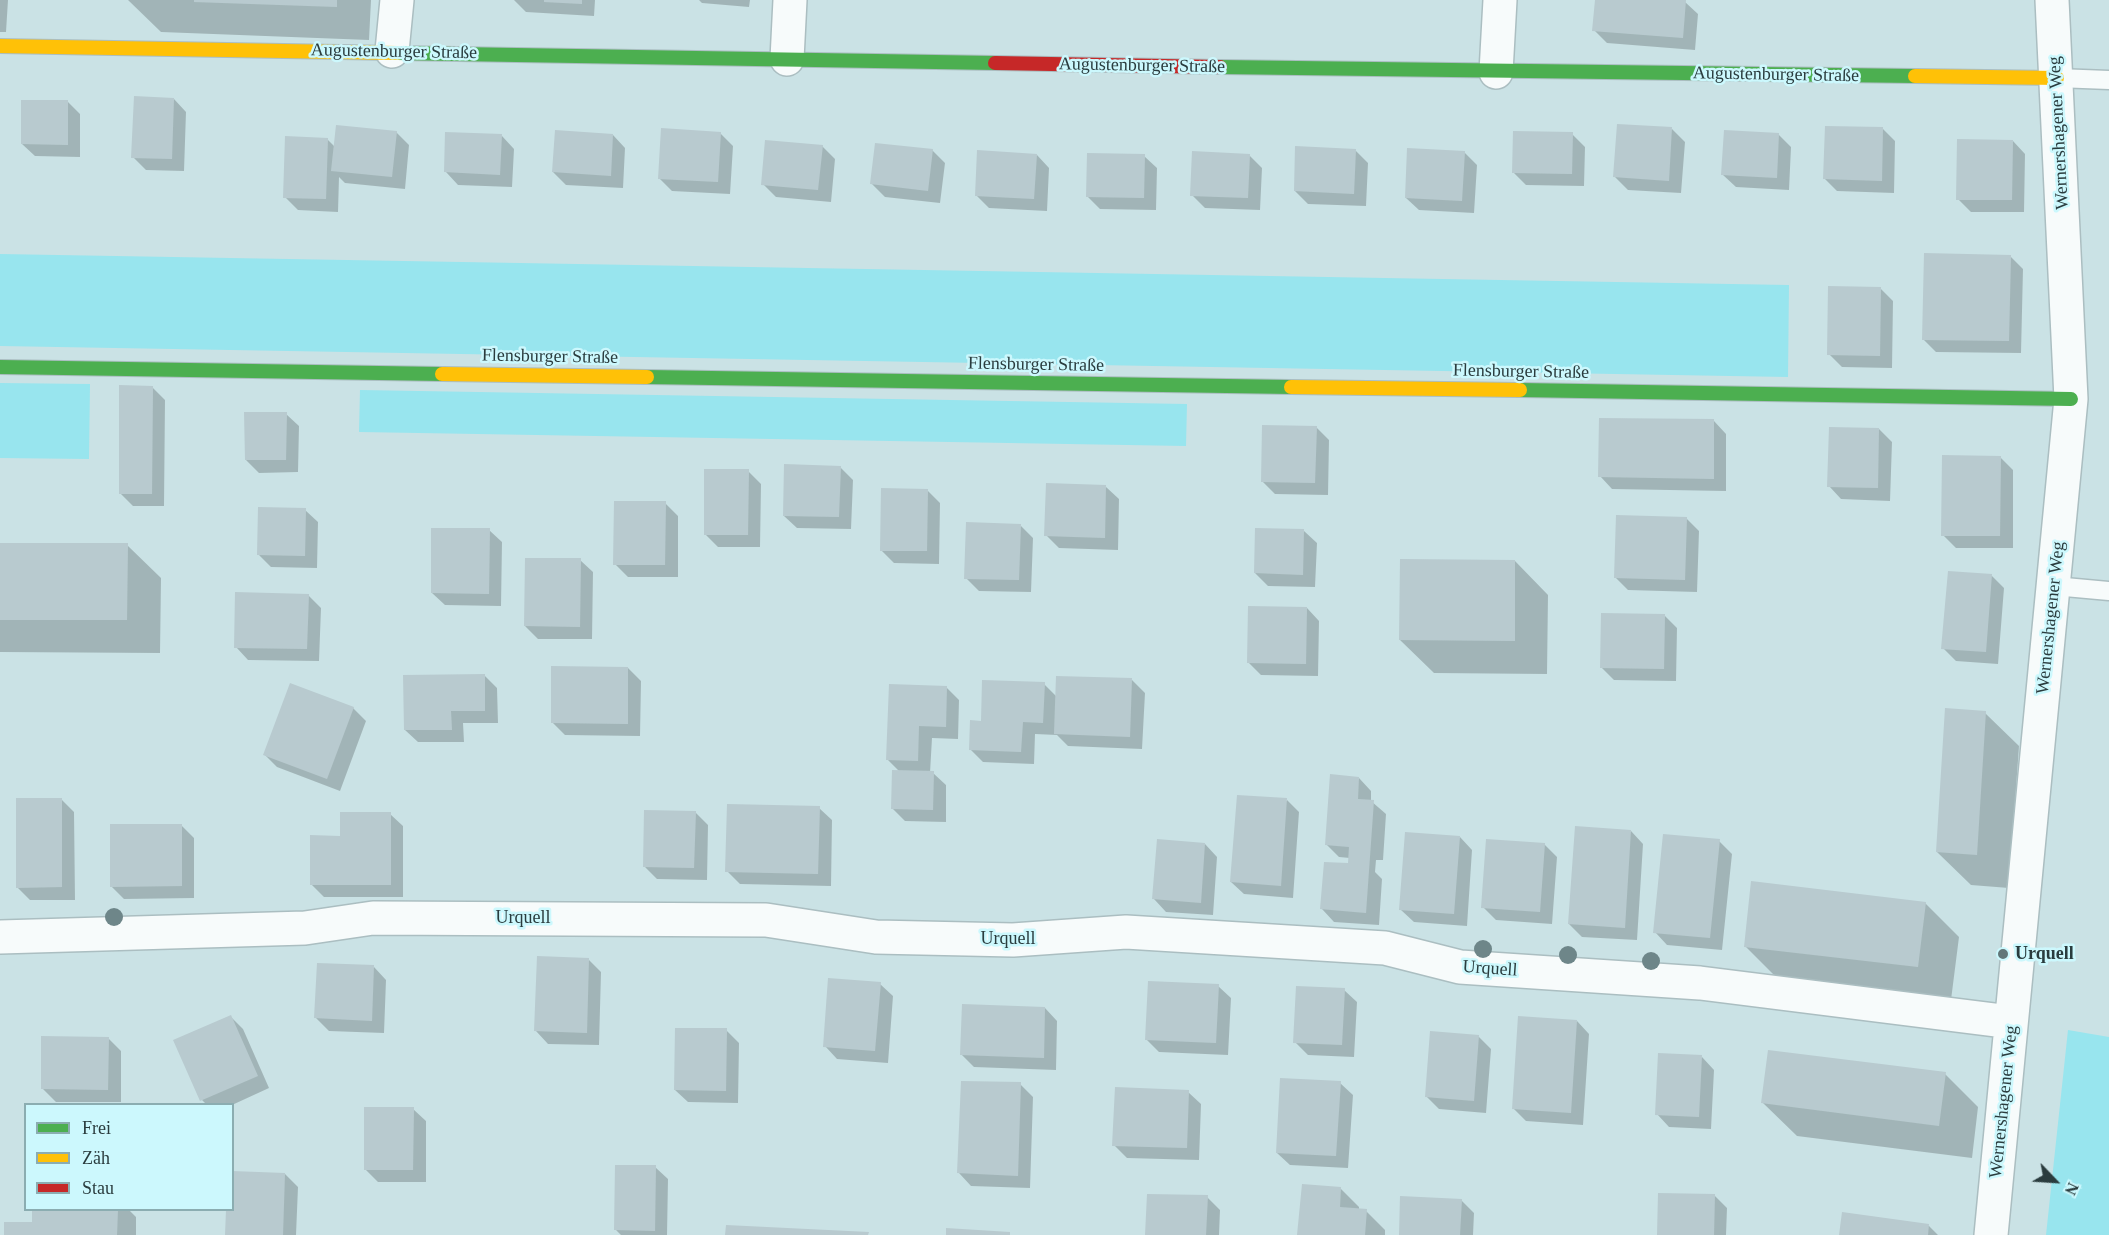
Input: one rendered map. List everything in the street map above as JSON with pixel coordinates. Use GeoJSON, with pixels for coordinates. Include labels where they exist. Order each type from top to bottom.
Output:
{"type":"FeatureCollection","features":[{"type":"Feature","properties":{"kind":"street"},"geometry":{"type":"LineString","coordinates":[[392,51],[397,0]]}},
{"type":"Feature","properties":{"kind":"street"},"geometry":{"type":"LineString","coordinates":[[787,59],[790,0]]}},
{"type":"Feature","properties":{"kind":"street"},"geometry":{"type":"LineString","coordinates":[[1496,72],[1500,0]]}},
{"type":"Feature","properties":{"kind":"street","name":"Wernershagener Weg"},"geometry":{"type":"LineString","coordinates":[[1991,1235],[2070,399],[2052,0]]}},
{"type":"Feature","properties":{"kind":"street","name":"Augustenburger Straße"},"geometry":{"type":"LineString","coordinates":[[0,46],[392,51],[1496,72],[2057,78]]}},
{"type":"Feature","properties":{"kind":"street","name":"Flensburger Straße"},"geometry":{"type":"LineString","coordinates":[[0,367],[2070,399]]}},
{"type":"Feature","properties":{"kind":"street","name":"Urquell"},"geometry":{"type":"LineString","coordinates":[[0,937],[304,928],[373,918],[766,920],[876,937],[1002,940],[1049,939],[1126,932],[1385,948],[1460,967],[1700,983],[2011,1022]]}},
{"type":"Feature","properties":{"kind":"lane"},"geometry":{"type":"LineString","coordinates":[[2057,78],[2109,80]]}},
{"type":"Feature","properties":{"kind":"lane"},"geometry":{"type":"LineString","coordinates":[[2054,586],[2109,591]]}},
{"type":"Feature","properties":{"kind":"shaded area"},"geometry":{"type":"Polygon","coordinates":[[[0,254],[1789,285],[1788,377],[0,346],[0,254]]]}},
{"type":"Feature","properties":{"kind":"shaded area"},"geometry":{"type":"Polygon","coordinates":[[[0,383],[90,384],[89,459],[0,458],[0,383]]]}},
{"type":"Feature","properties":{"kind":"shaded area"},"geometry":{"type":"Polygon","coordinates":[[[360,390],[1187,404],[1186,446],[359,432],[360,390]]]}},
{"type":"Feature","properties":{"kind":"shaded area"},"geometry":{"type":"Polygon","coordinates":[[[2068,1030],[2109,1037],[2109,1235],[2046,1235],[2068,1030]]]}},
{"type":"Feature","properties":{"kind":"building"},"geometry":{"type":"Polygon","coordinates":[[[194,0],[337,0],[337,7],[194,2],[194,0]]]}},
{"type":"Feature","properties":{"kind":"building"},"geometry":{"type":"Polygon","coordinates":[[[544,0],[582,0],[582,4],[544,2],[544,0]]]}},
{"type":"Feature","properties":{"kind":"building"},"geometry":{"type":"Polygon","coordinates":[[[1595,0],[1686,0],[1683,38],[1592,31],[1595,0]]]}},
{"type":"Feature","properties":{"kind":"building"},"geometry":{"type":"Polygon","coordinates":[[[134,96],[174,98],[172,159],[131,158],[134,96]]]}},
{"type":"Feature","properties":{"kind":"building"},"geometry":{"type":"Polygon","coordinates":[[[21,100],[68,100],[68,145],[21,144],[21,100]]]}},
{"type":"Feature","properties":{"kind":"building"},"geometry":{"type":"Polygon","coordinates":[[[1617,124],[1672,127],[1669,181],[1613,177],[1617,124]]]}},
{"type":"Feature","properties":{"kind":"building"},"geometry":{"type":"Polygon","coordinates":[[[336,125],[397,131],[392,177],[331,171],[336,125]]]}},
{"type":"Feature","properties":{"kind":"building"},"geometry":{"type":"Polygon","coordinates":[[[1825,126],[1883,127],[1882,181],[1823,179],[1825,126]]]}},
{"type":"Feature","properties":{"kind":"building"},"geometry":{"type":"Polygon","coordinates":[[[661,128],[721,132],[718,182],[658,179],[661,128]]]}},
{"type":"Feature","properties":{"kind":"building"},"geometry":{"type":"Polygon","coordinates":[[[555,130],[613,134],[611,176],[552,172],[555,130]]]}},
{"type":"Feature","properties":{"kind":"building"},"geometry":{"type":"Polygon","coordinates":[[[1724,130],[1779,133],[1777,178],[1721,175],[1724,130]]]}},
{"type":"Feature","properties":{"kind":"building"},"geometry":{"type":"Polygon","coordinates":[[[1513,131],[1573,132],[1572,174],[1512,173],[1513,131]]]}},
{"type":"Feature","properties":{"kind":"building"},"geometry":{"type":"Polygon","coordinates":[[[445,132],[502,134],[500,175],[444,172],[445,132]]]}},
{"type":"Feature","properties":{"kind":"building"},"geometry":{"type":"Polygon","coordinates":[[[285,136],[328,138],[326,199],[283,198],[285,136]]]}},
{"type":"Feature","properties":{"kind":"building"},"geometry":{"type":"Polygon","coordinates":[[[1957,139],[2013,140],[2012,200],[1956,200],[1957,139]]]}},
{"type":"Feature","properties":{"kind":"building"},"geometry":{"type":"Polygon","coordinates":[[[765,140],[823,145],[818,190],[761,185],[765,140]]]}},
{"type":"Feature","properties":{"kind":"building"},"geometry":{"type":"Polygon","coordinates":[[[875,143],[933,149],[928,191],[870,184],[875,143]]]}},
{"type":"Feature","properties":{"kind":"building"},"geometry":{"type":"Polygon","coordinates":[[[1295,146],[1356,149],[1354,194],[1294,191],[1295,146]]]}},
{"type":"Feature","properties":{"kind":"building"},"geometry":{"type":"Polygon","coordinates":[[[1407,148],[1465,151],[1462,201],[1405,198],[1407,148]]]}},
{"type":"Feature","properties":{"kind":"building"},"geometry":{"type":"Polygon","coordinates":[[[977,150],[1037,154],[1034,199],[975,196],[977,150]]]}},
{"type":"Feature","properties":{"kind":"building"},"geometry":{"type":"Polygon","coordinates":[[[1192,151],[1250,154],[1248,198],[1190,196],[1192,151]]]}},
{"type":"Feature","properties":{"kind":"building"},"geometry":{"type":"Polygon","coordinates":[[[1087,153],[1145,154],[1144,198],[1086,197],[1087,153]]]}},
{"type":"Feature","properties":{"kind":"building"},"geometry":{"type":"Polygon","coordinates":[[[1924,253],[2011,255],[2009,341],[1922,340],[1924,253]]]}},
{"type":"Feature","properties":{"kind":"building"},"geometry":{"type":"Polygon","coordinates":[[[1828,286],[1881,287],[1880,356],[1827,355],[1828,286]]]}},
{"type":"Feature","properties":{"kind":"building"},"geometry":{"type":"Polygon","coordinates":[[[119,385],[153,386],[152,494],[119,494],[119,385]]]}},
{"type":"Feature","properties":{"kind":"building"},"geometry":{"type":"Polygon","coordinates":[[[244,412],[287,412],[286,460],[245,460],[244,412]]]}},
{"type":"Feature","properties":{"kind":"building"},"geometry":{"type":"Polygon","coordinates":[[[1599,418],[1714,419],[1714,479],[1598,477],[1599,418]]]}},
{"type":"Feature","properties":{"kind":"building"},"geometry":{"type":"Polygon","coordinates":[[[1262,425],[1317,426],[1315,483],[1261,482],[1262,425]]]}},
{"type":"Feature","properties":{"kind":"building"},"geometry":{"type":"Polygon","coordinates":[[[1829,427],[1879,428],[1878,488],[1827,487],[1829,427]]]}},
{"type":"Feature","properties":{"kind":"building"},"geometry":{"type":"Polygon","coordinates":[[[1942,455],[2001,456],[2000,536],[1941,536],[1942,455]]]}},
{"type":"Feature","properties":{"kind":"building"},"geometry":{"type":"Polygon","coordinates":[[[784,464],[841,466],[839,517],[783,516],[784,464]]]}},
{"type":"Feature","properties":{"kind":"building"},"geometry":{"type":"Polygon","coordinates":[[[704,469],[749,469],[748,535],[704,535],[704,469]]]}},
{"type":"Feature","properties":{"kind":"building"},"geometry":{"type":"Polygon","coordinates":[[[1046,483],[1106,485],[1105,538],[1044,536],[1046,483]]]}},
{"type":"Feature","properties":{"kind":"building"},"geometry":{"type":"Polygon","coordinates":[[[881,488],[928,489],[927,551],[880,551],[881,488]]]}},
{"type":"Feature","properties":{"kind":"building"},"geometry":{"type":"Polygon","coordinates":[[[614,501],[666,501],[665,565],[613,565],[614,501]]]}},
{"type":"Feature","properties":{"kind":"building"},"geometry":{"type":"Polygon","coordinates":[[[258,507],[306,508],[305,556],[257,555],[258,507]]]}},
{"type":"Feature","properties":{"kind":"building"},"geometry":{"type":"Polygon","coordinates":[[[1616,515],[1687,517],[1685,580],[1614,578],[1616,515]]]}},
{"type":"Feature","properties":{"kind":"building"},"geometry":{"type":"Polygon","coordinates":[[[966,522],[1021,524],[1019,580],[964,579],[966,522]]]}},
{"type":"Feature","properties":{"kind":"building"},"geometry":{"type":"Polygon","coordinates":[[[431,528],[490,528],[489,594],[431,593],[431,528]]]}},
{"type":"Feature","properties":{"kind":"building"},"geometry":{"type":"Polygon","coordinates":[[[1255,528],[1304,529],[1303,575],[1254,573],[1255,528]]]}},
{"type":"Feature","properties":{"kind":"building"},"geometry":{"type":"Polygon","coordinates":[[[0,543],[128,543],[127,620],[0,620],[0,543]]]}},
{"type":"Feature","properties":{"kind":"building"},"geometry":{"type":"Polygon","coordinates":[[[525,558],[581,558],[580,627],[524,626],[525,558]]]}},
{"type":"Feature","properties":{"kind":"building"},"geometry":{"type":"Polygon","coordinates":[[[1400,559],[1515,560],[1515,641],[1399,640],[1400,559]]]}},
{"type":"Feature","properties":{"kind":"building"},"geometry":{"type":"Polygon","coordinates":[[[1948,571],[1992,574],[1986,652],[1941,649],[1948,571]]]}},
{"type":"Feature","properties":{"kind":"building"},"geometry":{"type":"Polygon","coordinates":[[[235,592],[309,594],[307,649],[234,648],[235,592]]]}},
{"type":"Feature","properties":{"kind":"building"},"geometry":{"type":"Polygon","coordinates":[[[1248,606],[1307,607],[1306,664],[1247,663],[1248,606]]]}},
{"type":"Feature","properties":{"kind":"building"},"geometry":{"type":"Polygon","coordinates":[[[1601,613],[1665,614],[1664,669],[1600,668],[1601,613]]]}},
{"type":"Feature","properties":{"kind":"building"},"geometry":{"type":"Polygon","coordinates":[[[551,666],[628,667],[628,724],[551,723],[551,666]]]}},
{"type":"Feature","properties":{"kind":"building"},"geometry":{"type":"Polygon","coordinates":[[[485,674],[485,711],[451,711],[452,730],[404,730],[403,675],[485,674]]]}},
{"type":"Feature","properties":{"kind":"building"},"geometry":{"type":"Polygon","coordinates":[[[1056,676],[1132,678],[1130,737],[1054,734],[1056,676]]]}},
{"type":"Feature","properties":{"kind":"building"},"geometry":{"type":"Polygon","coordinates":[[[982,680],[1045,682],[1043,723],[1023,722],[1021,752],[969,750],[970,720],[981,721],[982,680]]]}},
{"type":"Feature","properties":{"kind":"building"},"geometry":{"type":"Polygon","coordinates":[[[290,683],[354,707],[327,779],[263,755],[290,683]]]}},
{"type":"Feature","properties":{"kind":"building"},"geometry":{"type":"Polygon","coordinates":[[[889,684],[947,686],[946,727],[919,726],[918,761],[886,760],[889,684]]]}},
{"type":"Feature","properties":{"kind":"building"},"geometry":{"type":"Polygon","coordinates":[[[1945,708],[1986,711],[1977,855],[1936,852],[1945,708]]]}},
{"type":"Feature","properties":{"kind":"building"},"geometry":{"type":"Polygon","coordinates":[[[892,770],[934,771],[933,810],[891,809],[892,770]]]}},
{"type":"Feature","properties":{"kind":"building"},"geometry":{"type":"Polygon","coordinates":[[[1330,774],[1359,777],[1358,799],[1374,800],[1366,913],[1320,909],[1324,862],[1348,863],[1349,847],[1325,845],[1330,774]]]}},
{"type":"Feature","properties":{"kind":"building"},"geometry":{"type":"Polygon","coordinates":[[[1237,795],[1287,798],[1281,886],[1230,882],[1237,795]]]}},
{"type":"Feature","properties":{"kind":"building"},"geometry":{"type":"Polygon","coordinates":[[[16,798],[62,798],[62,887],[16,888],[16,798]]]}},
{"type":"Feature","properties":{"kind":"building"},"geometry":{"type":"Polygon","coordinates":[[[727,804],[820,806],[818,874],[725,872],[727,804]]]}},
{"type":"Feature","properties":{"kind":"building"},"geometry":{"type":"Polygon","coordinates":[[[644,810],[696,811],[694,868],[643,867],[644,810]]]}},
{"type":"Feature","properties":{"kind":"building"},"geometry":{"type":"Polygon","coordinates":[[[340,812],[391,812],[391,885],[310,885],[310,835],[340,836],[340,812]]]}},
{"type":"Feature","properties":{"kind":"building"},"geometry":{"type":"Polygon","coordinates":[[[110,824],[182,824],[182,886],[110,887],[110,824]]]}},
{"type":"Feature","properties":{"kind":"building"},"geometry":{"type":"Polygon","coordinates":[[[1575,826],[1631,830],[1625,928],[1568,924],[1575,826]]]}},
{"type":"Feature","properties":{"kind":"building"},"geometry":{"type":"Polygon","coordinates":[[[1405,832],[1460,836],[1454,914],[1399,910],[1405,832]]]}},
{"type":"Feature","properties":{"kind":"building"},"geometry":{"type":"Polygon","coordinates":[[[1663,834],[1720,839],[1710,938],[1653,933],[1663,834]]]}},
{"type":"Feature","properties":{"kind":"building"},"geometry":{"type":"Polygon","coordinates":[[[1157,839],[1205,843],[1201,903],[1152,899],[1157,839]]]}},
{"type":"Feature","properties":{"kind":"building"},"geometry":{"type":"Polygon","coordinates":[[[1486,839],[1545,843],[1540,912],[1481,908],[1486,839]]]}},
{"type":"Feature","properties":{"kind":"building"},"geometry":{"type":"Polygon","coordinates":[[[1751,881],[1926,902],[1918,967],[1744,947],[1751,881]]]}},
{"type":"Feature","properties":{"kind":"building"},"geometry":{"type":"Polygon","coordinates":[[[537,956],[589,958],[587,1033],[534,1031],[537,956]]]}},
{"type":"Feature","properties":{"kind":"building"},"geometry":{"type":"Polygon","coordinates":[[[317,963],[374,965],[372,1021],[314,1018],[317,963]]]}},
{"type":"Feature","properties":{"kind":"building"},"geometry":{"type":"Polygon","coordinates":[[[828,978],[881,982],[875,1051],[823,1047],[828,978]]]}},
{"type":"Feature","properties":{"kind":"building"},"geometry":{"type":"Polygon","coordinates":[[[1148,981],[1219,984],[1216,1043],[1145,1040],[1148,981]]]}},
{"type":"Feature","properties":{"kind":"building"},"geometry":{"type":"Polygon","coordinates":[[[1296,986],[1345,988],[1342,1045],[1293,1043],[1296,986]]]}},
{"type":"Feature","properties":{"kind":"building"},"geometry":{"type":"Polygon","coordinates":[[[962,1004],[1045,1007],[1044,1058],[960,1055],[962,1004]]]}},
{"type":"Feature","properties":{"kind":"building"},"geometry":{"type":"Polygon","coordinates":[[[231,1015],[258,1076],[200,1101],[173,1040],[231,1015]]]}},
{"type":"Feature","properties":{"kind":"building"},"geometry":{"type":"Polygon","coordinates":[[[1518,1016],[1577,1020],[1571,1113],[1512,1109],[1518,1016]]]}},
{"type":"Feature","properties":{"kind":"building"},"geometry":{"type":"Polygon","coordinates":[[[675,1028],[727,1028],[726,1091],[674,1090],[675,1028]]]}},
{"type":"Feature","properties":{"kind":"building"},"geometry":{"type":"Polygon","coordinates":[[[1430,1031],[1479,1035],[1474,1101],[1425,1097],[1430,1031]]]}},
{"type":"Feature","properties":{"kind":"building"},"geometry":{"type":"Polygon","coordinates":[[[41,1036],[109,1037],[108,1090],[41,1089],[41,1036]]]}},
{"type":"Feature","properties":{"kind":"building"},"geometry":{"type":"Polygon","coordinates":[[[1768,1050],[1946,1072],[1939,1126],[1761,1103],[1768,1050]]]}},
{"type":"Feature","properties":{"kind":"building"},"geometry":{"type":"Polygon","coordinates":[[[1658,1053],[1702,1055],[1699,1117],[1655,1115],[1658,1053]]]}},
{"type":"Feature","properties":{"kind":"building"},"geometry":{"type":"Polygon","coordinates":[[[1280,1078],[1341,1081],[1336,1156],[1276,1153],[1280,1078]]]}},
{"type":"Feature","properties":{"kind":"building"},"geometry":{"type":"Polygon","coordinates":[[[961,1081],[1021,1082],[1018,1176],[957,1173],[961,1081]]]}},
{"type":"Feature","properties":{"kind":"building"},"geometry":{"type":"Polygon","coordinates":[[[1115,1087],[1189,1090],[1187,1148],[1112,1146],[1115,1087]]]}},
{"type":"Feature","properties":{"kind":"building"},"geometry":{"type":"Polygon","coordinates":[[[364,1107],[414,1107],[413,1170],[364,1170],[364,1107]]]}},
{"type":"Feature","properties":{"kind":"building"},"geometry":{"type":"Polygon","coordinates":[[[615,1165],[656,1165],[655,1231],[614,1230],[615,1165]]]}},
{"type":"Feature","properties":{"kind":"building"},"geometry":{"type":"Polygon","coordinates":[[[234,1171],[285,1173],[283,1235],[225,1235],[226,1211],[234,1211],[234,1171]]]}},
{"type":"Feature","properties":{"kind":"building"},"geometry":{"type":"Polygon","coordinates":[[[1302,1184],[1341,1187],[1340,1207],[1367,1209],[1365,1235],[1297,1235],[1302,1184]]]}},
{"type":"Feature","properties":{"kind":"building"},"geometry":{"type":"Polygon","coordinates":[[[1658,1193],[1715,1194],[1714,1235],[1657,1235],[1658,1193]]]}},
{"type":"Feature","properties":{"kind":"building"},"geometry":{"type":"Polygon","coordinates":[[[1147,1194],[1208,1195],[1206,1235],[1145,1235],[1147,1194]]]}},
{"type":"Feature","properties":{"kind":"building"},"geometry":{"type":"Polygon","coordinates":[[[1400,1196],[1462,1199],[1460,1235],[1399,1235],[1400,1196]]]}},
{"type":"Feature","properties":{"kind":"building"},"geometry":{"type":"Polygon","coordinates":[[[32,1211],[118,1211],[117,1235],[4,1235],[4,1222],[32,1222],[32,1211]]]}},
{"type":"Feature","properties":{"kind":"building"},"geometry":{"type":"Polygon","coordinates":[[[1842,1212],[1929,1224],[1928,1235],[1839,1235],[1842,1212]]]}},
{"type":"Feature","properties":{"kind":"building"},"geometry":{"type":"Polygon","coordinates":[[[726,1225],[869,1232],[868,1235],[725,1235],[726,1225]]]}},
{"type":"Feature","properties":{"kind":"building"},"geometry":{"type":"Polygon","coordinates":[[[946,1228],[1010,1232],[1010,1235],[946,1235],[946,1228]]]}},
{"type":"Feature","properties":{"kind":"traffic: fast"},"geometry":{"type":"LineString","coordinates":[[397,53],[995,63]]}},
{"type":"Feature","properties":{"kind":"traffic: fast"},"geometry":{"type":"LineString","coordinates":[[1220,67],[1915,76]]}},
{"type":"Feature","properties":{"kind":"traffic: fast"},"geometry":{"type":"LineString","coordinates":[[0,367],[442,374]]}},
{"type":"Feature","properties":{"kind":"traffic: fast"},"geometry":{"type":"LineString","coordinates":[[647,377],[1291,387]]}},
{"type":"Feature","properties":{"kind":"traffic: fast"},"geometry":{"type":"LineString","coordinates":[[1520,390],[2071,399]]}},
{"type":"Feature","properties":{"kind":"traffic: slow"},"geometry":{"type":"LineString","coordinates":[[0,46],[397,53]]}},
{"type":"Feature","properties":{"kind":"traffic: slow"},"geometry":{"type":"LineString","coordinates":[[1915,76],[2057,78]]}},
{"type":"Feature","properties":{"kind":"traffic: slow"},"geometry":{"type":"LineString","coordinates":[[442,374],[647,377]]}},
{"type":"Feature","properties":{"kind":"traffic: slow"},"geometry":{"type":"LineString","coordinates":[[1291,387],[1520,390]]}},
{"type":"Feature","properties":{"kind":"traffic: jam"},"geometry":{"type":"LineString","coordinates":[[995,63],[1220,67]]}},
{"type":"Feature","properties":{"kind":"place","name":"Urquell"},"geometry":{"type":"Point","coordinates":[2003,954]}}]}
